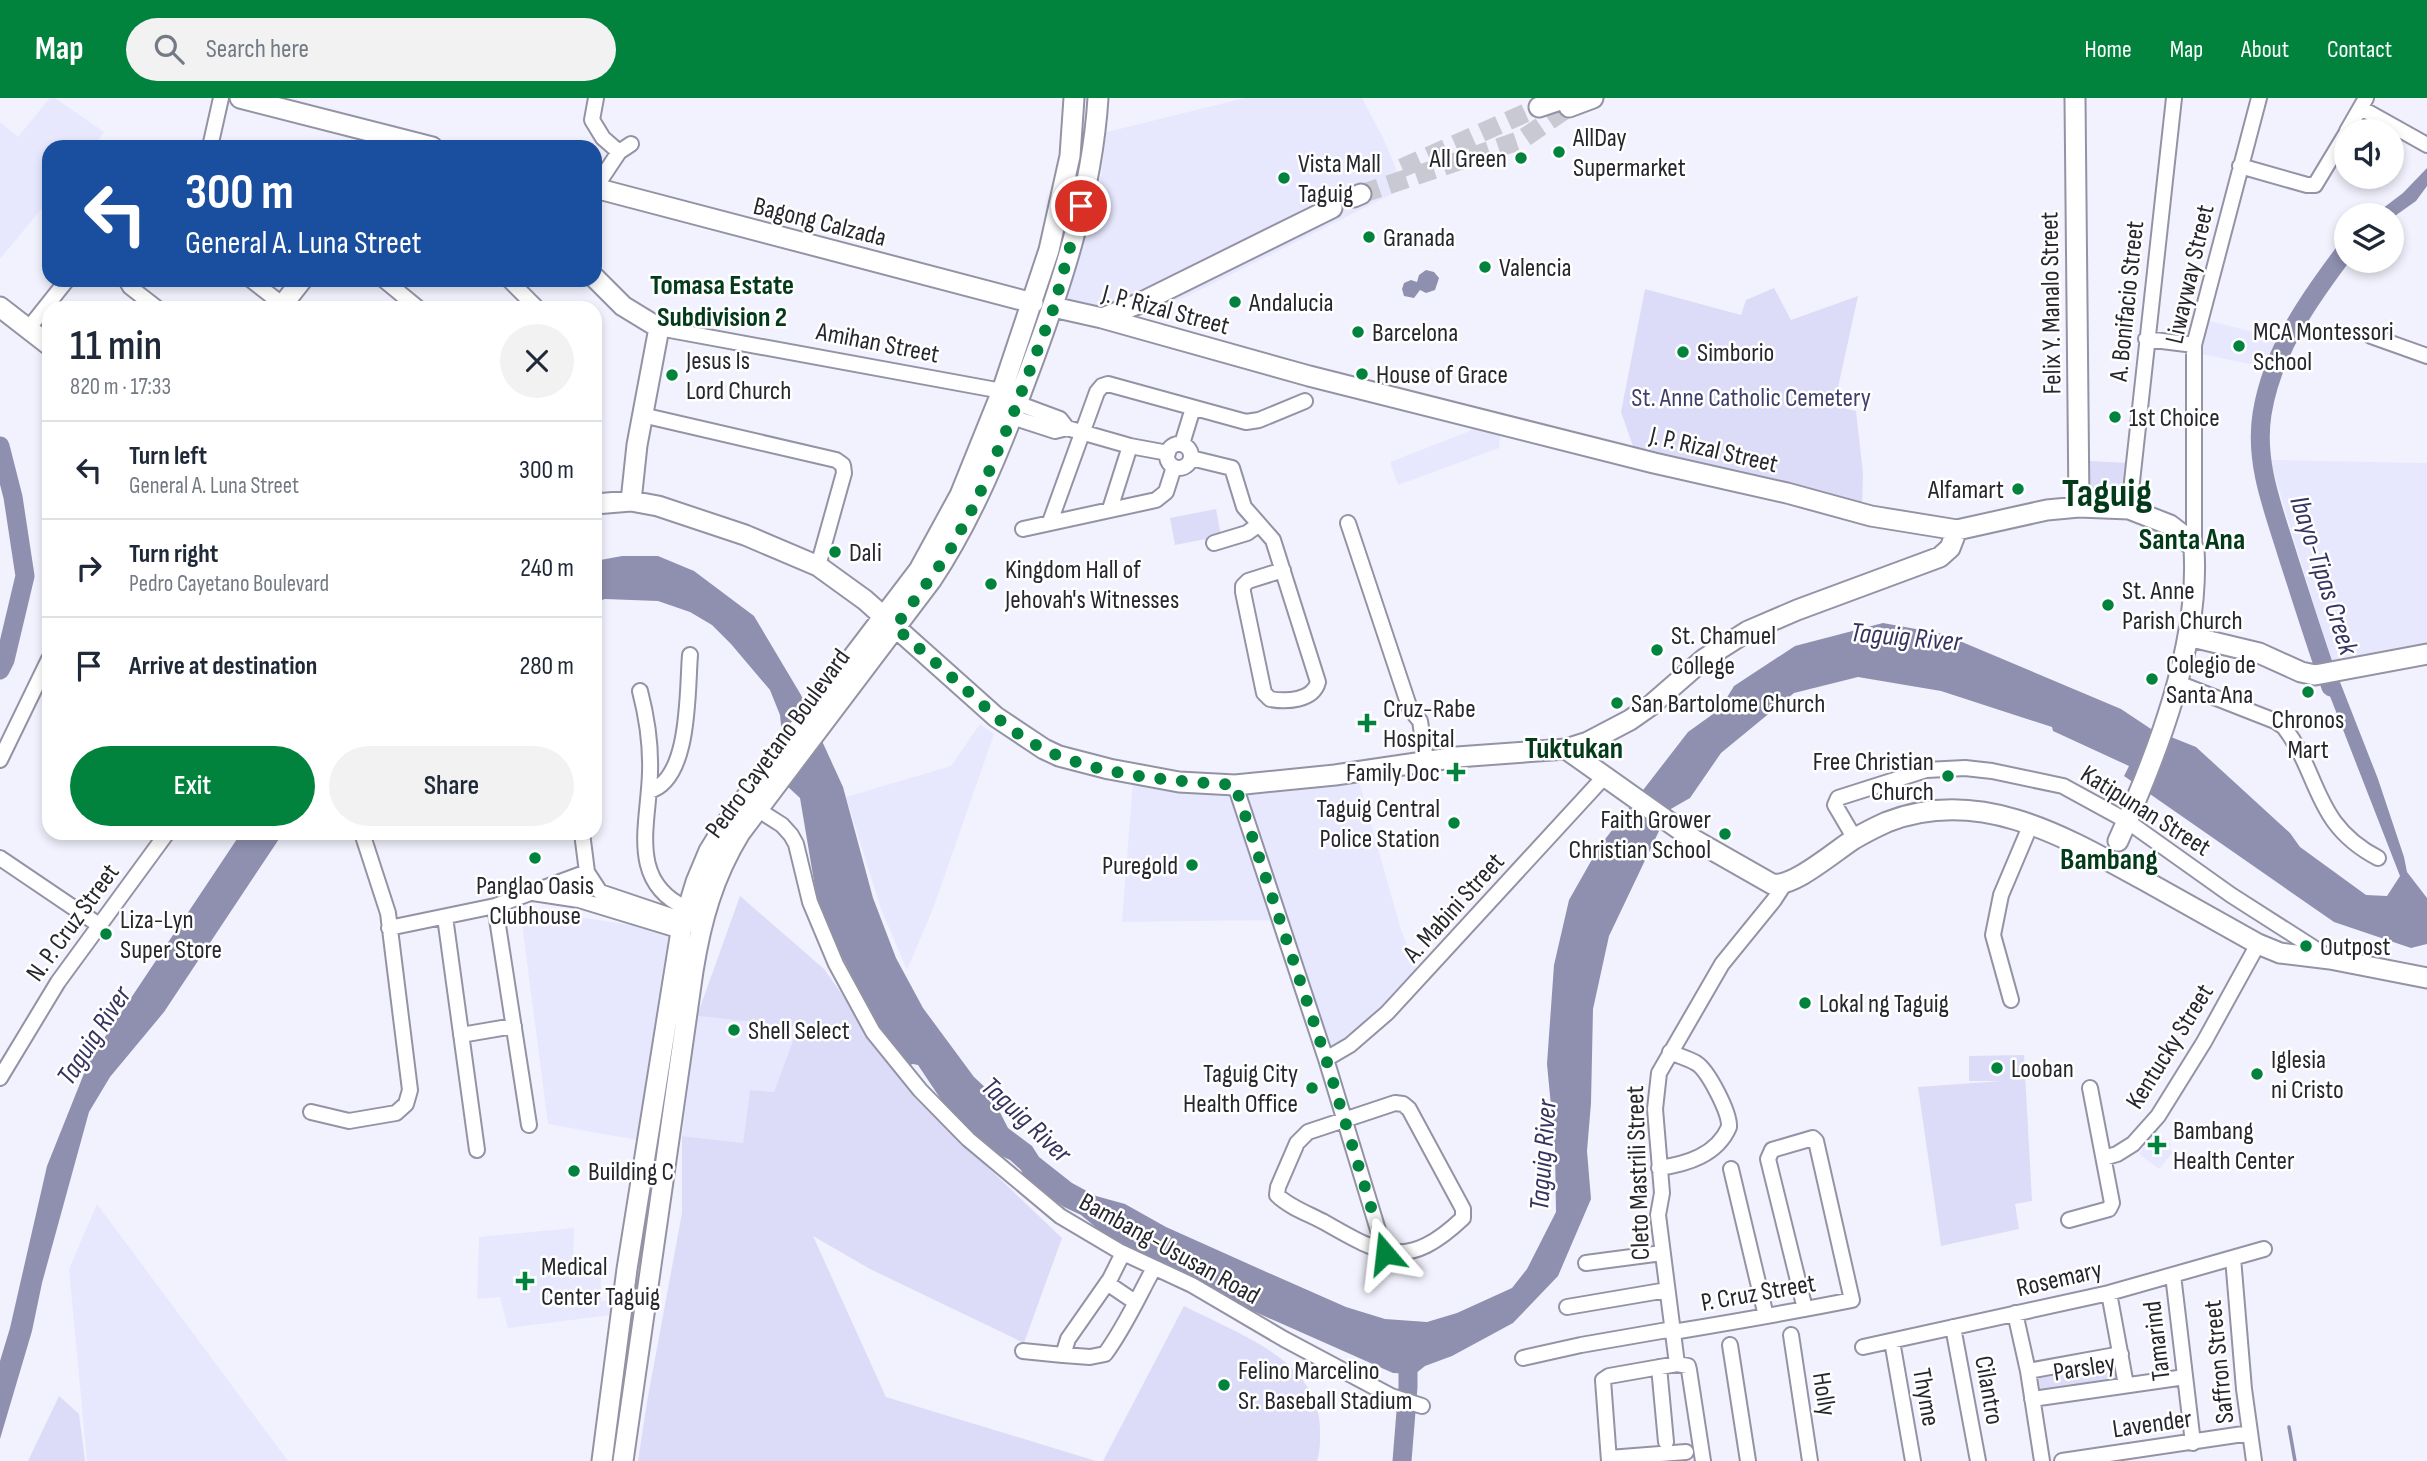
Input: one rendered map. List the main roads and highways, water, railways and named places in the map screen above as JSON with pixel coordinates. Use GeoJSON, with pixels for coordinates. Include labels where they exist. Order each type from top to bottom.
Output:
{"type":"FeatureCollection","features":[{"type":"Feature","properties":{"kind":"main road"},"geometry":{"type":"LineString","coordinates":[[240,98],[368,139]]}},
{"type":"Feature","properties":{"kind":"main road","name":"Pedro Cayetano Boulevard"},"geometry":{"type":"LineString","coordinates":[[602,1461],[622,1308],[683,969],[700,930],[724,859],[828,705],[890,622],[948,554],[977,500],[1010,404],[1030,312],[1061,203],[1070,156],[1074,98]]}},
{"type":"Feature","properties":{"kind":"main road","name":"Pedro Cayetano Boulevard"},"geometry":{"type":"LineString","coordinates":[[890,622],[1010,404],[1045,330],[1054,307],[1091,167],[1098,98]]}},
{"type":"Feature","properties":{"kind":"main road","name":"Felix Y. Manalo Street"},"geometry":{"type":"LineString","coordinates":[[2075,98],[2079,507]]}},
{"type":"Feature","properties":{"kind":"main road"},"geometry":{"type":"LineString","coordinates":[[1539,107],[1577,101]]}},
{"type":"Feature","properties":{"kind":"main road","name":"Bagong Calzada"},"geometry":{"type":"LineString","coordinates":[[602,190],[1030,312],[1045,330]]}},
{"type":"Feature","properties":{"kind":"main road"},"geometry":{"type":"LineString","coordinates":[[1102,318],[1138,304],[1332,208]]}},
{"type":"Feature","properties":{"kind":"main road","name":"Amihan Street"},"geometry":{"type":"LineString","coordinates":[[602,285],[622,306],[659,328],[642,415],[631,502]]}},
{"type":"Feature","properties":{"kind":"main road"},"geometry":{"type":"LineString","coordinates":[[0,307],[42,339]]}},
{"type":"Feature","properties":{"kind":"main road","name":"J. P. Rizal Street"},"geometry":{"type":"LineString","coordinates":[[1054,307],[1309,376],[1871,516],[1957,530],[2047,510],[2079,507],[2129,509],[2170,525],[2182,534],[2194,549],[2193,595],[2188,636]]}},
{"type":"Feature","properties":{"kind":"main road"},"geometry":{"type":"LineString","coordinates":[[602,504],[631,502],[658,506],[704,520],[818,566],[890,622],[996,717],[1044,749],[1097,767],[1179,782],[1235,785],[1335,775],[1426,760],[1566,749],[1588,742],[1630,720],[1704,659],[1748,631],[1944,555],[1957,530]]}},
{"type":"Feature","properties":{"kind":"main road"},"geometry":{"type":"LineString","coordinates":[[2112,852],[2127,821],[2167,715],[2178,683],[2188,636],[2259,653],[2301,672],[2315,675],[2427,654]]}},
{"type":"Feature","properties":{"kind":"main road","name":"Pedro Cayetano Boulevard"},"geometry":{"type":"LineString","coordinates":[[623,1461],[645,1311],[683,969],[683,920],[709,851],[757,784],[828,705]]}},
{"type":"Feature","properties":{"kind":"main road"},"geometry":{"type":"LineString","coordinates":[[1566,749],[1693,839],[1764,881],[1778,885],[1888,822],[1908,815],[1935,811],[1983,813],[2031,824],[2112,852],[2258,944],[2280,953],[2330,959],[2427,978]]}},
{"type":"Feature","properties":{"kind":"main road"},"geometry":{"type":"LineString","coordinates":[[622,1308],[645,1311]]}},
{"type":"Feature","properties":{"kind":"water"},"geometry":{"type":"Polygon","coordinates":[[[2427,168],[2427,186],[2416,201],[2404,210],[2404,203],[2390,203],[2427,168]]]}},
{"type":"Feature","properties":{"kind":"water"},"geometry":{"type":"Polygon","coordinates":[[[2334,257],[2334,273],[2307,309],[2298,303],[2334,257]]]}},
{"type":"Feature","properties":{"kind":"water"},"geometry":{"type":"Polygon","coordinates":[[[1426,270],[1434,272],[1439,278],[1435,290],[1426,293],[1420,290],[1414,298],[1404,296],[1404,283],[1411,280],[1417,282],[1419,275],[1426,270]]]}},
{"type":"Feature","properties":{"kind":"water","name":"Taguig River"},"geometry":{"type":"Polygon","coordinates":[[[622,556],[658,556],[694,571],[754,616],[801,695],[843,787],[873,898],[896,958],[923,1008],[974,1077],[989,1091],[1008,1128],[1072,1183],[1096,1196],[1125,1204],[1166,1227],[1346,1307],[1385,1319],[1427,1322],[1457,1313],[1512,1288],[1527,1269],[1556,1212],[1555,1148],[1547,1064],[1554,965],[1569,900],[1599,847],[1688,732],[1720,709],[1734,686],[1795,646],[1883,623],[1943,634],[2121,709],[2151,729],[2196,747],[2290,833],[2300,847],[2366,895],[2387,896],[2400,876],[2326,686],[2340,682],[2378,779],[2407,872],[2427,898],[2427,944],[2411,948],[2334,922],[2124,776],[2129,766],[2053,731],[2052,727],[1941,691],[1858,677],[1794,693],[1721,753],[1690,798],[1669,810],[1609,936],[1593,1009],[1587,1151],[1591,1199],[1558,1276],[1513,1323],[1452,1356],[1425,1366],[1415,1374],[1393,1373],[1217,1295],[1160,1262],[1110,1239],[1081,1215],[1033,1186],[1010,1160],[983,1147],[942,1101],[918,1065],[907,1066],[882,1033],[835,943],[818,905],[800,798],[787,786],[780,715],[770,690],[712,625],[690,612],[658,601],[602,600],[602,560],[622,556]]]}},
{"type":"Feature","properties":{"kind":"water"},"geometry":{"type":"Polygon","coordinates":[[[236,840],[278,840],[164,1012],[110,1077],[89,1112],[42,1283],[32,1331],[0,1439],[0,1361],[47,1166],[89,1061],[236,840]]]}},
{"type":"Feature","properties":{"kind":"waterway","name":"Ibayo-Tipas Creek"},"geometry":{"type":"LineString","coordinates":[[2331,687],[2272,507],[2263,470],[2260,433],[2267,391],[2283,347],[2334,267]]}},
{"type":"Feature","properties":{"kind":"waterway"},"geometry":{"type":"LineString","coordinates":[[0,446],[13,497],[25,576],[5,660],[0,670]]}},
{"type":"Feature","properties":{"kind":"waterway"},"geometry":{"type":"LineString","coordinates":[[1402,1461],[1408,1387],[1408,1347]]}},
{"type":"Feature","properties":{"kind":"waterway"},"geometry":{"type":"LineString","coordinates":[[2289,1427],[2295,1461]]}},
{"type":"Feature","properties":{"kind":"tunnel"},"geometry":{"type":"LineString","coordinates":[[1402,168],[1539,107]]}},
{"type":"Feature","properties":{"kind":"tunnel"},"geometry":{"type":"LineString","coordinates":[[1361,194],[1521,140],[1569,107]]}},
{"type":"Feature","properties":{"kind":"place","name":"AllDay Supermarket"},"geometry":{"type":"Point","coordinates":[1559,152]}},
{"type":"Feature","properties":{"kind":"place","name":"All Green"},"geometry":{"type":"Point","coordinates":[1521,158]}},
{"type":"Feature","properties":{"kind":"place","name":"Vista Mall Taguig"},"geometry":{"type":"Point","coordinates":[1284,178]}},
{"type":"Feature","properties":{"kind":"place","name":"Granada"},"geometry":{"type":"Point","coordinates":[1369,237]}},
{"type":"Feature","properties":{"kind":"place","name":"Valencia"},"geometry":{"type":"Point","coordinates":[1485,267]}},
{"type":"Feature","properties":{"kind":"place","name":"Andalucia"},"geometry":{"type":"Point","coordinates":[1235,302]}},
{"type":"Feature","properties":{"kind":"place","name":"Barcelona"},"geometry":{"type":"Point","coordinates":[1358,332]}},
{"type":"Feature","properties":{"kind":"place","name":"MCA Montessori School"},"geometry":{"type":"Point","coordinates":[2239,346]}},
{"type":"Feature","properties":{"kind":"place","name":"Simborio"},"geometry":{"type":"Point","coordinates":[1683,352]}},
{"type":"Feature","properties":{"kind":"place","name":"House of Grace"},"geometry":{"type":"Point","coordinates":[1362,374]}},
{"type":"Feature","properties":{"kind":"place","name":"Jesus Is Lord Church"},"geometry":{"type":"Point","coordinates":[672,375]}},
{"type":"Feature","properties":{"kind":"place","name":"1st Choice"},"geometry":{"type":"Point","coordinates":[2115,417]}},
{"type":"Feature","properties":{"kind":"place","name":"Alfamart"},"geometry":{"type":"Point","coordinates":[2018,489]}},
{"type":"Feature","properties":{"kind":"place","name":"Dali"},"geometry":{"type":"Point","coordinates":[835,552]}},
{"type":"Feature","properties":{"kind":"place","name":"Kingdom Hall of Jehovah's Witnesses"},"geometry":{"type":"Point","coordinates":[991,584]}},
{"type":"Feature","properties":{"kind":"place","name":"St. Anne Parish Church"},"geometry":{"type":"Point","coordinates":[2108,605]}},
{"type":"Feature","properties":{"kind":"place","name":"St. Chamuel College"},"geometry":{"type":"Point","coordinates":[1657,650]}},
{"type":"Feature","properties":{"kind":"place","name":"Colegio de Santa Ana"},"geometry":{"type":"Point","coordinates":[2152,679]}},
{"type":"Feature","properties":{"kind":"place","name":"Chronos Mart"},"geometry":{"type":"Point","coordinates":[2308,692]}},
{"type":"Feature","properties":{"kind":"place","name":"San Bartolome Church"},"geometry":{"type":"Point","coordinates":[1617,703]}},
{"type":"Feature","properties":{"kind":"place","name":"Cruz-Rabe Hospital"},"geometry":{"type":"Point","coordinates":[1367,723]}},
{"type":"Feature","properties":{"kind":"place","name":"Family Doc"},"geometry":{"type":"Point","coordinates":[1456,772]}},
{"type":"Feature","properties":{"kind":"place","name":"Free Christian Church"},"geometry":{"type":"Point","coordinates":[1948,776]}},
{"type":"Feature","properties":{"kind":"place","name":"Taguig Central Police Station"},"geometry":{"type":"Point","coordinates":[1454,823]}},
{"type":"Feature","properties":{"kind":"place","name":"Faith Grower Christian School"},"geometry":{"type":"Point","coordinates":[1725,834]}},
{"type":"Feature","properties":{"kind":"place","name":"Panglao Oasis Clubhouse"},"geometry":{"type":"Point","coordinates":[535,858]}},
{"type":"Feature","properties":{"kind":"place","name":"Puregold"},"geometry":{"type":"Point","coordinates":[1192,865]}},
{"type":"Feature","properties":{"kind":"place","name":"Liza-Lyn Super Store"},"geometry":{"type":"Point","coordinates":[106,934]}},
{"type":"Feature","properties":{"kind":"place","name":"Outpost"},"geometry":{"type":"Point","coordinates":[2306,946]}},
{"type":"Feature","properties":{"kind":"place","name":"Lokal ng Taguig"},"geometry":{"type":"Point","coordinates":[1805,1003]}},
{"type":"Feature","properties":{"kind":"place","name":"Shell Select"},"geometry":{"type":"Point","coordinates":[734,1030]}},
{"type":"Feature","properties":{"kind":"place","name":"Looban"},"geometry":{"type":"Point","coordinates":[1997,1068]}},
{"type":"Feature","properties":{"kind":"place","name":"Iglesia ni Cristo"},"geometry":{"type":"Point","coordinates":[2257,1074]}},
{"type":"Feature","properties":{"kind":"place","name":"Taguig City Health Office"},"geometry":{"type":"Point","coordinates":[1312,1088]}},
{"type":"Feature","properties":{"kind":"place","name":"Bambang Health Center"},"geometry":{"type":"Point","coordinates":[2157,1145]}},
{"type":"Feature","properties":{"kind":"place","name":"Building C"},"geometry":{"type":"Point","coordinates":[574,1171]}},
{"type":"Feature","properties":{"kind":"place","name":"Medical Center Taguig"},"geometry":{"type":"Point","coordinates":[525,1281]}},
{"type":"Feature","properties":{"kind":"place","name":"Felino Marcelino Sr. Baseball Stadium"},"geometry":{"type":"Point","coordinates":[1224,1385]}},
{"type":"Feature","properties":{"kind":"district","name":"Tomasa Estate Subdivision 2"},"geometry":{"type":"Point","coordinates":[722,300]}},
{"type":"Feature","properties":{"kind":"district","name":"Taguig"},"geometry":{"type":"Point","coordinates":[2107,492]}},
{"type":"Feature","properties":{"kind":"district","name":"Santa Ana"},"geometry":{"type":"Point","coordinates":[2192,539]}},
{"type":"Feature","properties":{"kind":"district","name":"Tuktukan"},"geometry":{"type":"Point","coordinates":[1574,748]}},
{"type":"Feature","properties":{"kind":"district","name":"Bambang"},"geometry":{"type":"Point","coordinates":[2109,859]}},
{"type":"Feature","properties":{"kind":"park label","name":"St. Anne Catholic Cemetery"},"geometry":{"type":"Point","coordinates":[1751,397]}}]}
